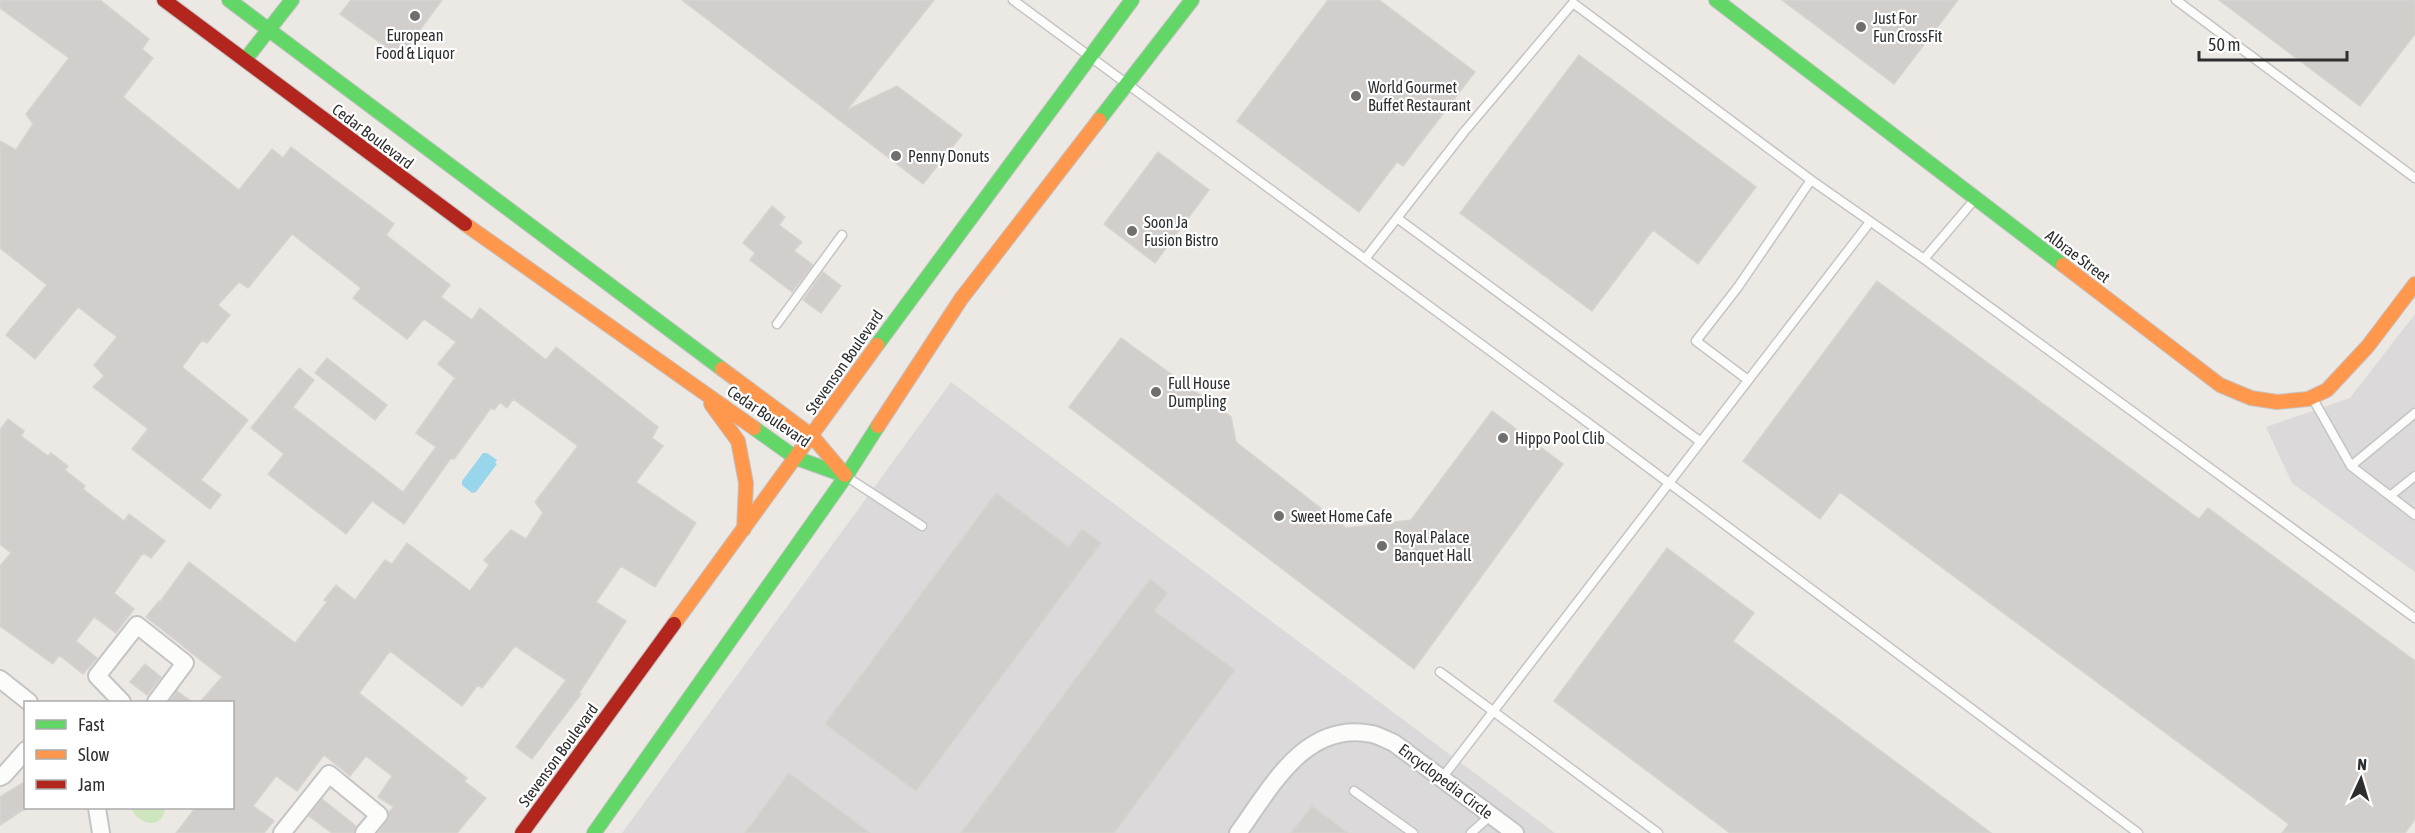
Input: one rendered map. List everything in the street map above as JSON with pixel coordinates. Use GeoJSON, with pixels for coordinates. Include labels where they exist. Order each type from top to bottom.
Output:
{"type":"FeatureCollection","features":[{"type":"Feature","properties":{"kind":"main road","name":"Cedar Boulevard"},"geometry":{"type":"LineString","coordinates":[[164,0],[516,262],[796,458],[846,476]]}},
{"type":"Feature","properties":{"kind":"main road","name":"Cedar Boulevard"},"geometry":{"type":"LineString","coordinates":[[229,0],[812,436],[846,476]]}},
{"type":"Feature","properties":{"kind":"main road"},"geometry":{"type":"LineString","coordinates":[[245,60],[292,0]]}},
{"type":"Feature","properties":{"kind":"main road","name":"Stevenson Boulevard"},"geometry":{"type":"LineString","coordinates":[[522,833],[913,294],[1132,0]]}},
{"type":"Feature","properties":{"kind":"main road"},"geometry":{"type":"LineString","coordinates":[[594,833],[846,476],[961,299],[1192,0]]}},
{"type":"Feature","properties":{"kind":"main road","name":"Albrae Street"},"geometry":{"type":"LineString","coordinates":[[1722,2],[2220,385],[2256,399],[2290,402],[2313,398],[2347,373],[2415,284]]}},
{"type":"Feature","properties":{"kind":"main road"},"geometry":{"type":"LineString","coordinates":[[699,388],[738,441],[746,483],[744,529]]}},
{"type":"Feature","properties":{"kind":"street"},"geometry":{"type":"LineString","coordinates":[[121,701],[97,676],[137,625],[185,663],[157,701]]}},
{"type":"Feature","properties":{"kind":"street"},"geometry":{"type":"LineString","coordinates":[[0,679],[28,701]]}},
{"type":"Feature","properties":{"kind":"street","name":"Encyclopedia Circle"},"geometry":{"type":"LineString","coordinates":[[1238,833],[1292,760],[1315,741],[1343,733],[1372,734],[1394,743],[1515,833]]}},
{"type":"Feature","properties":{"kind":"street"},"geometry":{"type":"LineString","coordinates":[[0,777],[24,752]]}},
{"type":"Feature","properties":{"kind":"street"},"geometry":{"type":"LineString","coordinates":[[282,833],[330,774],[379,815],[364,833]]}},
{"type":"Feature","properties":{"kind":"street"},"geometry":{"type":"LineString","coordinates":[[97,809],[101,833]]}},
{"type":"Feature","properties":{"kind":"lane"},"geometry":{"type":"LineString","coordinates":[[1013,0],[2138,833]]}},
{"type":"Feature","properties":{"kind":"lane"},"geometry":{"type":"LineString","coordinates":[[2176,0],[2415,178]]}},
{"type":"Feature","properties":{"kind":"lane"},"geometry":{"type":"LineString","coordinates":[[1365,259],[1464,132],[1573,3],[1811,180],[1924,259],[2415,618]]}},
{"type":"Feature","properties":{"kind":"lane"},"geometry":{"type":"LineString","coordinates":[[1748,380],[1696,341],[1738,287],[1811,180]]}},
{"type":"Feature","properties":{"kind":"lane"},"geometry":{"type":"LineString","coordinates":[[1924,259],[1975,198]]}},
{"type":"Feature","properties":{"kind":"lane"},"geometry":{"type":"LineString","coordinates":[[1397,218],[1701,442]]}},
{"type":"Feature","properties":{"kind":"lane"},"geometry":{"type":"LineString","coordinates":[[1442,778],[1870,222]]}},
{"type":"Feature","properties":{"kind":"lane"},"geometry":{"type":"LineString","coordinates":[[777,324],[842,235]]}},
{"type":"Feature","properties":{"kind":"lane"},"geometry":{"type":"LineString","coordinates":[[2313,398],[2352,466],[2415,515]]}},
{"type":"Feature","properties":{"kind":"lane"},"geometry":{"type":"LineString","coordinates":[[2352,466],[2415,413]]}},
{"type":"Feature","properties":{"kind":"lane"},"geometry":{"type":"LineString","coordinates":[[846,476],[922,526]]}},
{"type":"Feature","properties":{"kind":"lane"},"geometry":{"type":"LineString","coordinates":[[2390,496],[2415,476]]}},
{"type":"Feature","properties":{"kind":"lane"},"geometry":{"type":"LineString","coordinates":[[1440,672],[1658,833]]}},
{"type":"Feature","properties":{"kind":"lane"},"geometry":{"type":"LineString","coordinates":[[1354,791],[1413,833]]}},
{"type":"Feature","properties":{"kind":"lane"},"geometry":{"type":"LineString","coordinates":[[1471,833],[1491,815]]}},
{"type":"Feature","properties":{"kind":"shaded area"},"geometry":{"type":"Polygon","coordinates":[[[2415,314],[2415,572],[2292,483],[2266,427],[2350,398],[2415,314]]]}},
{"type":"Feature","properties":{"kind":"shaded area"},"geometry":{"type":"Polygon","coordinates":[[[951,382],[1555,833],[622,833],[951,382]]]}},
{"type":"Feature","properties":{"kind":"green space"},"geometry":{"type":"Polygon","coordinates":[[[132,809],[165,809],[160,820],[155,823],[144,822],[132,809]]]}},
{"type":"Feature","properties":{"kind":"water"},"geometry":{"type":"Polygon","coordinates":[[[483,453],[497,460],[495,463],[497,464],[476,492],[472,493],[462,485],[462,481],[483,453]]]}},
{"type":"Feature","properties":{"kind":"building"},"geometry":{"type":"Polygon","coordinates":[[[0,0],[100,0],[149,39],[142,49],[153,58],[123,97],[239,190],[272,149],[283,158],[291,147],[394,224],[386,235],[450,285],[441,297],[472,320],[480,308],[546,360],[556,347],[658,427],[652,438],[663,446],[636,482],[696,523],[655,587],[621,566],[596,602],[626,621],[579,693],[581,694],[532,759],[516,747],[566,680],[515,646],[482,688],[478,685],[462,706],[390,651],[359,693],[467,778],[464,781],[486,798],[457,833],[378,833],[394,807],[378,797],[392,776],[366,756],[350,776],[324,755],[297,791],[276,776],[253,806],[274,821],[264,833],[176,833],[194,809],[234,809],[234,701],[201,701],[222,677],[146,617],[189,562],[295,643],[327,602],[324,600],[336,585],[355,600],[385,560],[392,564],[407,543],[470,591],[489,565],[484,560],[511,530],[526,539],[543,513],[535,502],[578,446],[513,399],[507,408],[500,402],[494,410],[491,408],[454,459],[451,458],[404,524],[372,501],[346,534],[268,474],[284,454],[251,428],[299,368],[314,380],[293,407],[403,492],[436,447],[416,433],[455,378],[438,364],[456,342],[424,319],[407,339],[353,298],[361,288],[292,234],[248,288],[239,282],[218,305],[230,315],[207,343],[202,340],[182,367],[248,420],[201,480],[221,495],[210,509],[132,449],[148,429],[93,387],[104,376],[94,365],[117,337],[78,307],[35,359],[6,335],[47,285],[0,248],[0,141],[16,150],[33,124],[26,114],[69,58],[0,8],[0,0]]]}},
{"type":"Feature","properties":{"kind":"building"},"geometry":{"type":"Polygon","coordinates":[[[351,0],[442,0],[400,57],[340,14],[351,0]]]}},
{"type":"Feature","properties":{"kind":"building"},"geometry":{"type":"Polygon","coordinates":[[[682,0],[934,0],[847,110],[897,86],[962,135],[923,184],[682,0]]]}},
{"type":"Feature","properties":{"kind":"building","name":"World Gourmet Buffet Restaurant"},"geometry":{"type":"Polygon","coordinates":[[[1328,0],[1379,0],[1475,72],[1403,166],[1397,162],[1359,212],[1237,121],[1328,0]]]}},
{"type":"Feature","properties":{"kind":"building"},"geometry":{"type":"Polygon","coordinates":[[[1782,0],[1958,0],[1894,84],[1782,0]]]}},
{"type":"Feature","properties":{"kind":"building"},"geometry":{"type":"Polygon","coordinates":[[[2219,0],[2415,0],[2415,34],[2360,106],[2219,0]]]}},
{"type":"Feature","properties":{"kind":"building"},"geometry":{"type":"Polygon","coordinates":[[[1579,55],[1756,187],[1698,264],[1653,230],[1592,311],[1460,213],[1579,55]]]}},
{"type":"Feature","properties":{"kind":"building"},"geometry":{"type":"Polygon","coordinates":[[[1158,152],[1209,190],[1155,263],[1104,224],[1158,152]]]}},
{"type":"Feature","properties":{"kind":"building"},"geometry":{"type":"Polygon","coordinates":[[[772,206],[785,217],[779,225],[802,242],[794,251],[813,265],[792,292],[750,260],[755,253],[743,243],[772,206]]]}},
{"type":"Feature","properties":{"kind":"building"},"geometry":{"type":"Polygon","coordinates":[[[823,272],[841,286],[821,313],[803,300],[823,272]]]}},
{"type":"Feature","properties":{"kind":"building"},"geometry":{"type":"Polygon","coordinates":[[[1877,281],[2199,519],[2208,508],[2415,661],[2415,819],[2405,833],[2282,833],[2289,824],[1840,492],[1820,519],[1743,461],[1877,281]]]}},
{"type":"Feature","properties":{"kind":"building"},"geometry":{"type":"Polygon","coordinates":[[[1121,338],[1231,417],[1236,442],[1346,528],[1411,520],[1492,411],[1563,464],[1414,669],[1069,407],[1121,338]]]}},
{"type":"Feature","properties":{"kind":"building"},"geometry":{"type":"Polygon","coordinates":[[[327,358],[387,405],[375,420],[315,373],[327,358]]]}},
{"type":"Feature","properties":{"kind":"building"},"geometry":{"type":"Polygon","coordinates":[[[8,419],[24,431],[21,436],[48,456],[51,453],[68,466],[65,470],[85,486],[83,489],[124,521],[129,514],[165,541],[151,558],[143,553],[114,593],[134,609],[116,633],[94,617],[76,641],[97,658],[83,674],[59,655],[53,664],[0,626],[0,566],[11,553],[0,544],[0,430],[8,419]]]}},
{"type":"Feature","properties":{"kind":"building"},"geometry":{"type":"Polygon","coordinates":[[[996,493],[1069,547],[1082,529],[1101,543],[916,791],[825,724],[996,493]]]}},
{"type":"Feature","properties":{"kind":"building"},"geometry":{"type":"Polygon","coordinates":[[[1667,548],[1754,613],[1733,641],[1991,833],[1730,833],[1554,701],[1667,548]]]}},
{"type":"Feature","properties":{"kind":"building"},"geometry":{"type":"Polygon","coordinates":[[[1150,579],[1168,593],[1154,611],[1235,670],[1114,833],[961,833],[1150,579]]]}},
{"type":"Feature","properties":{"kind":"building"},"geometry":{"type":"Polygon","coordinates":[[[145,664],[161,677],[147,695],[130,682],[145,664]]]}},
{"type":"Feature","properties":{"kind":"building"},"geometry":{"type":"Polygon","coordinates":[[[177,691],[191,701],[170,701],[177,691]]]}},
{"type":"Feature","properties":{"kind":"building"},"geometry":{"type":"Polygon","coordinates":[[[789,773],[870,833],[745,833],[789,773]]]}},
{"type":"Feature","properties":{"kind":"building"},"geometry":{"type":"Polygon","coordinates":[[[24,782],[24,809],[0,825],[0,797],[24,782]]]}},
{"type":"Feature","properties":{"kind":"building"},"geometry":{"type":"Polygon","coordinates":[[[322,799],[356,826],[354,833],[332,833],[309,816],[322,799]]]}},
{"type":"Feature","properties":{"kind":"building"},"geometry":{"type":"Polygon","coordinates":[[[1312,806],[1348,833],[1291,833],[1312,806]]]}},
{"type":"Feature","properties":{"kind":"traffic: fast"},"geometry":{"type":"LineString","coordinates":[[229,0],[722,369]]}},
{"type":"Feature","properties":{"kind":"traffic: fast"},"geometry":{"type":"LineString","coordinates":[[245,60],[292,0]]}},
{"type":"Feature","properties":{"kind":"traffic: fast"},"geometry":{"type":"LineString","coordinates":[[877,345],[1132,0]]}},
{"type":"Feature","properties":{"kind":"traffic: fast"},"geometry":{"type":"LineString","coordinates":[[1099,120],[1192,0]]}},
{"type":"Feature","properties":{"kind":"traffic: fast"},"geometry":{"type":"LineString","coordinates":[[1716,0],[2063,265]]}},
{"type":"Feature","properties":{"kind":"traffic: fast"},"geometry":{"type":"LineString","coordinates":[[594,833],[846,476],[878,426]]}},
{"type":"Feature","properties":{"kind":"traffic: fast"},"geometry":{"type":"LineString","coordinates":[[754,428],[796,458],[846,476]]}},
{"type":"Feature","properties":{"kind":"traffic: slow"},"geometry":{"type":"LineString","coordinates":[[878,426],[961,299],[1099,120]]}},
{"type":"Feature","properties":{"kind":"traffic: slow"},"geometry":{"type":"LineString","coordinates":[[465,224],[754,428]]}},
{"type":"Feature","properties":{"kind":"traffic: slow"},"geometry":{"type":"LineString","coordinates":[[2063,265],[2220,385],[2251,398],[2277,402],[2308,399],[2327,390],[2368,346],[2415,284]]}},
{"type":"Feature","properties":{"kind":"traffic: slow"},"geometry":{"type":"LineString","coordinates":[[674,624],[877,345]]}},
{"type":"Feature","properties":{"kind":"traffic: slow"},"geometry":{"type":"LineString","coordinates":[[722,369],[812,436],[845,475]]}},
{"type":"Feature","properties":{"kind":"traffic: slow"},"geometry":{"type":"LineString","coordinates":[[711,404],[738,441],[746,483],[744,529]]}},
{"type":"Feature","properties":{"kind":"traffic: jam"},"geometry":{"type":"LineString","coordinates":[[164,0],[465,224]]}},
{"type":"Feature","properties":{"kind":"traffic: jam"},"geometry":{"type":"LineString","coordinates":[[522,833],[674,624]]}},
{"type":"Feature","properties":{"kind":"place","name":"European Food & Liquor"},"geometry":{"type":"Point","coordinates":[415,16]}},
{"type":"Feature","properties":{"kind":"place","name":"Just For Fun CrossFit"},"geometry":{"type":"Point","coordinates":[1861,27]}},
{"type":"Feature","properties":{"kind":"place","name":"World Gourmet Buffet Restaurant"},"geometry":{"type":"Point","coordinates":[1356,96]}},
{"type":"Feature","properties":{"kind":"place","name":"Penny Donuts"},"geometry":{"type":"Point","coordinates":[896,156]}},
{"type":"Feature","properties":{"kind":"place","name":"Soon Ja Fusion Bistro"},"geometry":{"type":"Point","coordinates":[1132,231]}},
{"type":"Feature","properties":{"kind":"place","name":"Full House Dumpling"},"geometry":{"type":"Point","coordinates":[1156,392]}},
{"type":"Feature","properties":{"kind":"place","name":"Hippo Pool Clib"},"geometry":{"type":"Point","coordinates":[1503,438]}},
{"type":"Feature","properties":{"kind":"place","name":"Sweet Home Cafe"},"geometry":{"type":"Point","coordinates":[1279,516]}},
{"type":"Feature","properties":{"kind":"place","name":"Royal Palace Banquet Hall"},"geometry":{"type":"Point","coordinates":[1382,546]}}]}
